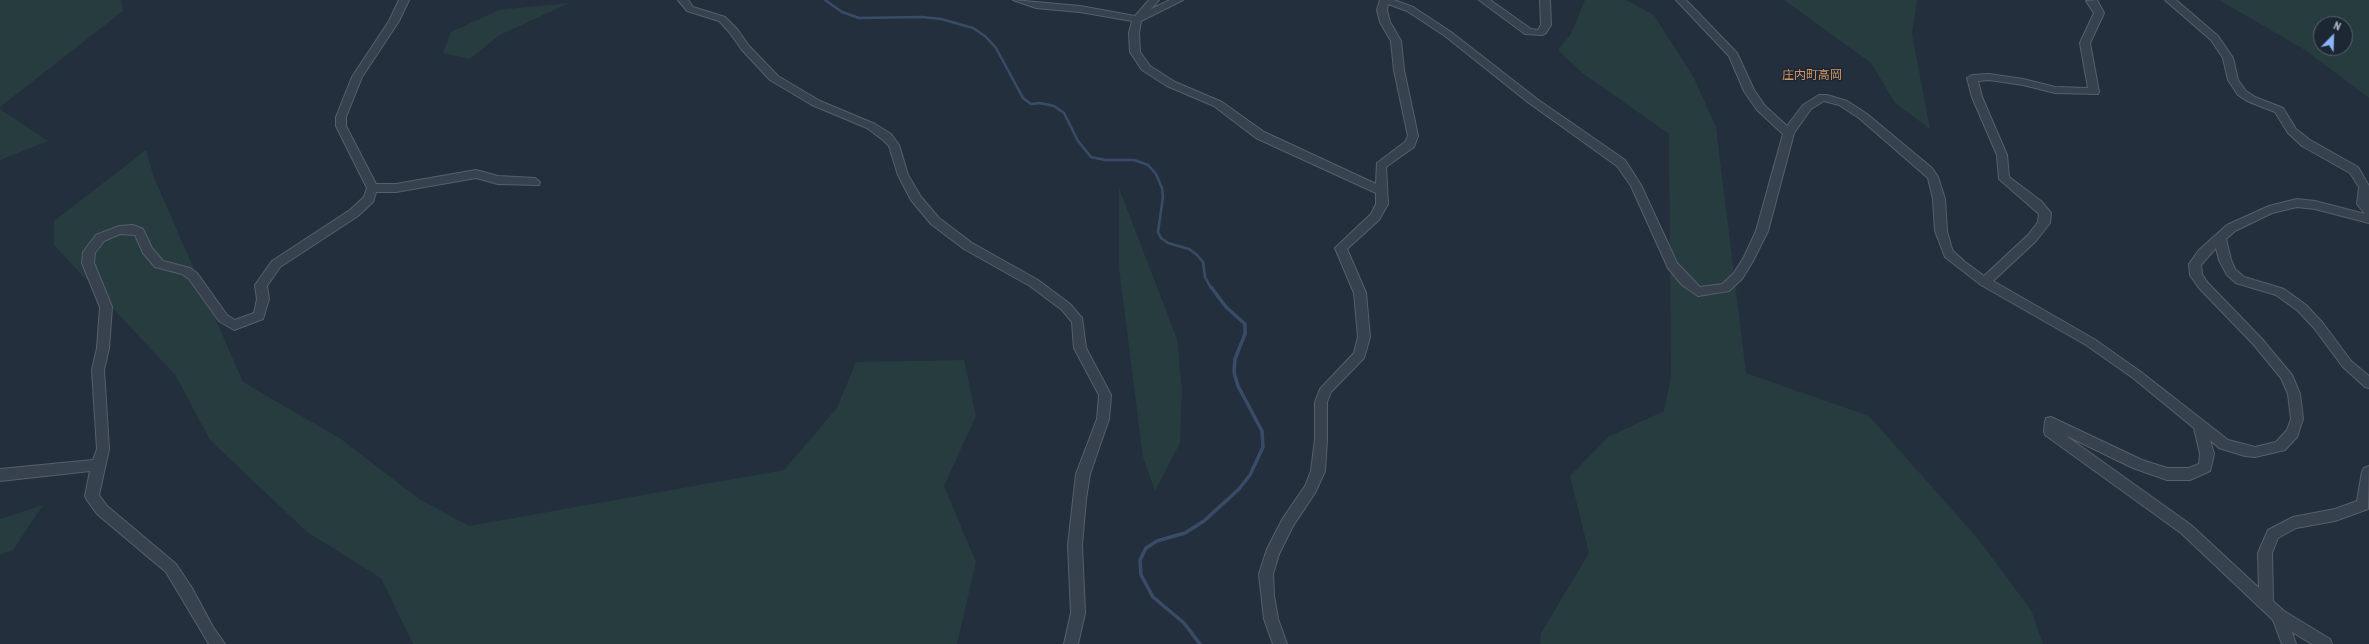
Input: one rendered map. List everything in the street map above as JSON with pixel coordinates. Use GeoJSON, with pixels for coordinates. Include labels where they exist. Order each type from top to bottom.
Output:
{"type":"FeatureCollection","features":[{"type":"Feature","properties":{"kind":"street"},"geometry":{"type":"LineString","coordinates":[[218,644],[208,632],[188,592],[171,568],[102,510],[92,496],[98,465],[103,449],[98,370],[103,348],[106,307],[88,263],[89,252],[97,241],[119,230],[133,229],[139,232],[152,258],[158,264],[186,271],[193,276],[224,318],[234,325],[259,316],[263,299],[261,286],[276,264],[354,213],[369,199],[372,188],[341,126],[341,117],[357,77],[394,21],[404,0]]}},
{"type":"Feature","properties":{"kind":"street"},"geometry":{"type":"LineString","coordinates":[[683,0],[690,9],[722,19],[774,78],[816,103],[871,126],[887,137],[894,146],[903,175],[914,194],[935,221],[968,246],[1034,283],[1066,307],[1078,321],[1080,348],[1090,370],[1105,395],[1103,419],[1083,474],[1079,499],[1075,545],[1078,613],[1071,644]]}},
{"type":"Feature","properties":{"kind":"street"},"geometry":{"type":"LineString","coordinates":[[1018,0],[1036,5],[1080,9],[1137,19],[1178,0]]}},
{"type":"Feature","properties":{"kind":"street"},"geometry":{"type":"LineString","coordinates":[[1154,0],[1137,19],[1134,33],[1135,52],[1146,68],[1171,84],[1218,104],[1260,135],[1382,191]]}},
{"type":"Feature","properties":{"kind":"street"},"geometry":{"type":"LineString","coordinates":[[1280,644],[1271,619],[1266,574],[1272,552],[1288,522],[1310,489],[1318,471],[1321,439],[1321,402],[1326,389],[1360,355],[1364,337],[1360,293],[1341,248],[1375,218],[1382,204],[1381,166],[1410,144],[1413,136],[1399,70],[1396,41],[1385,22],[1382,10],[1385,0],[1410,9],[1448,34],[1533,101],[1621,163],[1636,184],[1672,265],[1686,282],[1698,292],[1725,288],[1738,276],[1749,258],[1762,231],[1789,133],[1807,107],[1823,97],[1843,103],[1863,116],[1928,171],[1933,177],[1939,199],[1941,231],[1945,246],[1949,254],[1961,265],[1985,282],[2090,342],[2137,375],[2224,444],[2255,452],[2280,446],[2292,434],[2297,419],[2294,394],[2286,375],[2258,342],[2203,286],[2196,275],[2195,264],[2203,253],[2231,228],[2269,210],[2297,203],[2315,205],[2369,219]]}},
{"type":"Feature","properties":{"kind":"street"},"geometry":{"type":"LineString","coordinates":[[1484,0],[1528,32],[1539,33],[1543,31],[1546,25],[1545,0]]}},
{"type":"Feature","properties":{"kind":"street"},"geometry":{"type":"LineString","coordinates":[[1681,0],[1708,26],[1732,55],[1749,91],[1761,108],[1789,133]]}},
{"type":"Feature","properties":{"kind":"street"},"geometry":{"type":"LineString","coordinates":[[1985,282],[2032,238],[2044,223],[2045,213],[2037,204],[2004,179],[2002,155],[1977,97],[1972,78],[1989,77],[2023,82],[2055,90],[2094,92],[2085,43],[2099,12],[2091,1],[2092,0]]}},
{"type":"Feature","properties":{"kind":"street"},"geometry":{"type":"LineString","coordinates":[[2170,0],[2215,38],[2228,58],[2233,80],[2242,93],[2251,99],[2279,110],[2292,131],[2306,143],[2354,170],[2364,187],[2363,204],[2369,211]]}},
{"type":"Feature","properties":{"kind":"street"},"geometry":{"type":"LineString","coordinates":[[372,188],[396,188],[476,174],[498,180],[535,182]]}},
{"type":"Feature","properties":{"kind":"street"},"geometry":{"type":"LineString","coordinates":[[2220,238],[2225,260],[2231,272],[2240,280],[2280,292],[2302,308],[2318,325],[2347,364],[2369,383]]}},
{"type":"Feature","properties":{"kind":"street"},"geometry":{"type":"LineString","coordinates":[[2200,426],[2207,454],[2206,467],[2190,474],[2167,474],[2138,464],[2051,422],[2050,431],[2186,529],[2279,616],[2324,644]]}},
{"type":"Feature","properties":{"kind":"street"},"geometry":{"type":"LineString","coordinates":[[0,475],[98,465]]}},
{"type":"Feature","properties":{"kind":"street"},"geometry":{"type":"LineString","coordinates":[[2266,604],[2264,553],[2273,534],[2293,523],[2335,515],[2364,505],[2369,472]]}},
{"type":"Feature","properties":{"kind":"street"},"geometry":{"type":"LineString","coordinates":[[2279,616],[2289,644]]}},
{"type":"Feature","properties":{"kind":"green space"},"geometry":{"type":"Polygon","coordinates":[[[0,0],[121,0],[123,11],[0,107],[0,0]]]}},
{"type":"Feature","properties":{"kind":"green space"},"geometry":{"type":"Polygon","coordinates":[[[1585,0],[1626,0],[1654,15],[1694,78],[1716,127],[1746,373],[1869,416],[1979,540],[2031,610],[2043,644],[1540,644],[1541,633],[1589,553],[1570,476],[1608,437],[1664,411],[1671,376],[1669,134],[1581,72],[1558,50],[1571,34],[1585,0]]]}},
{"type":"Feature","properties":{"kind":"green space"},"geometry":{"type":"Polygon","coordinates":[[[1784,0],[1917,0],[1912,34],[1930,129],[1895,103],[1871,63],[1784,0]]]}},
{"type":"Feature","properties":{"kind":"green space"},"geometry":{"type":"Polygon","coordinates":[[[2219,0],[2369,0],[2369,98],[2313,56],[2219,0]]]}},
{"type":"Feature","properties":{"kind":"green space"},"geometry":{"type":"Polygon","coordinates":[[[569,3],[498,36],[470,59],[443,53],[451,32],[499,10],[569,3]]]}},
{"type":"Feature","properties":{"kind":"green space"},"geometry":{"type":"Polygon","coordinates":[[[0,109],[48,141],[0,160],[0,109]]]}},
{"type":"Feature","properties":{"kind":"green space"},"geometry":{"type":"Polygon","coordinates":[[[146,150],[153,175],[243,382],[341,439],[419,499],[469,526],[784,470],[837,408],[856,362],[964,360],[976,416],[944,486],[976,562],[957,644],[413,644],[381,578],[307,532],[210,440],[176,376],[54,245],[54,221],[146,150]]]}},
{"type":"Feature","properties":{"kind":"green space"},"geometry":{"type":"Polygon","coordinates":[[[1119,188],[1177,339],[1182,390],[1180,443],[1155,491],[1143,457],[1119,268],[1119,188]]]}},
{"type":"Feature","properties":{"kind":"green space"},"geometry":{"type":"Polygon","coordinates":[[[43,505],[13,550],[0,555],[0,519],[43,505]]]}},
{"type":"Feature","properties":{"kind":"waterway"},"geometry":{"type":"LineString","coordinates":[[825,0],[842,12],[859,18],[922,17],[941,19],[973,28],[985,36],[996,48],[1023,98],[1031,104],[1040,103],[1054,106],[1064,113],[1078,141],[1091,157],[1105,160],[1134,160],[1148,165],[1156,174],[1162,188],[1163,197],[1158,232],[1161,238],[1168,243],[1189,249],[1197,255],[1203,262],[1205,277],[1211,288]]}},
{"type":"Feature","properties":{"kind":"waterway"},"geometry":{"type":"LineString","coordinates":[[1200,644],[1184,623],[1153,597],[1141,575],[1140,560],[1146,548],[1157,541],[1185,533],[1204,521],[1239,489],[1250,475],[1263,447],[1262,431],[1238,386],[1234,372],[1235,359],[1245,334],[1245,324],[1226,307],[1211,287]]}},
{"type":"Feature","properties":{"kind":"district","name":"庄内町高岡"},"geometry":{"type":"Point","coordinates":[1812,76]}}]}
